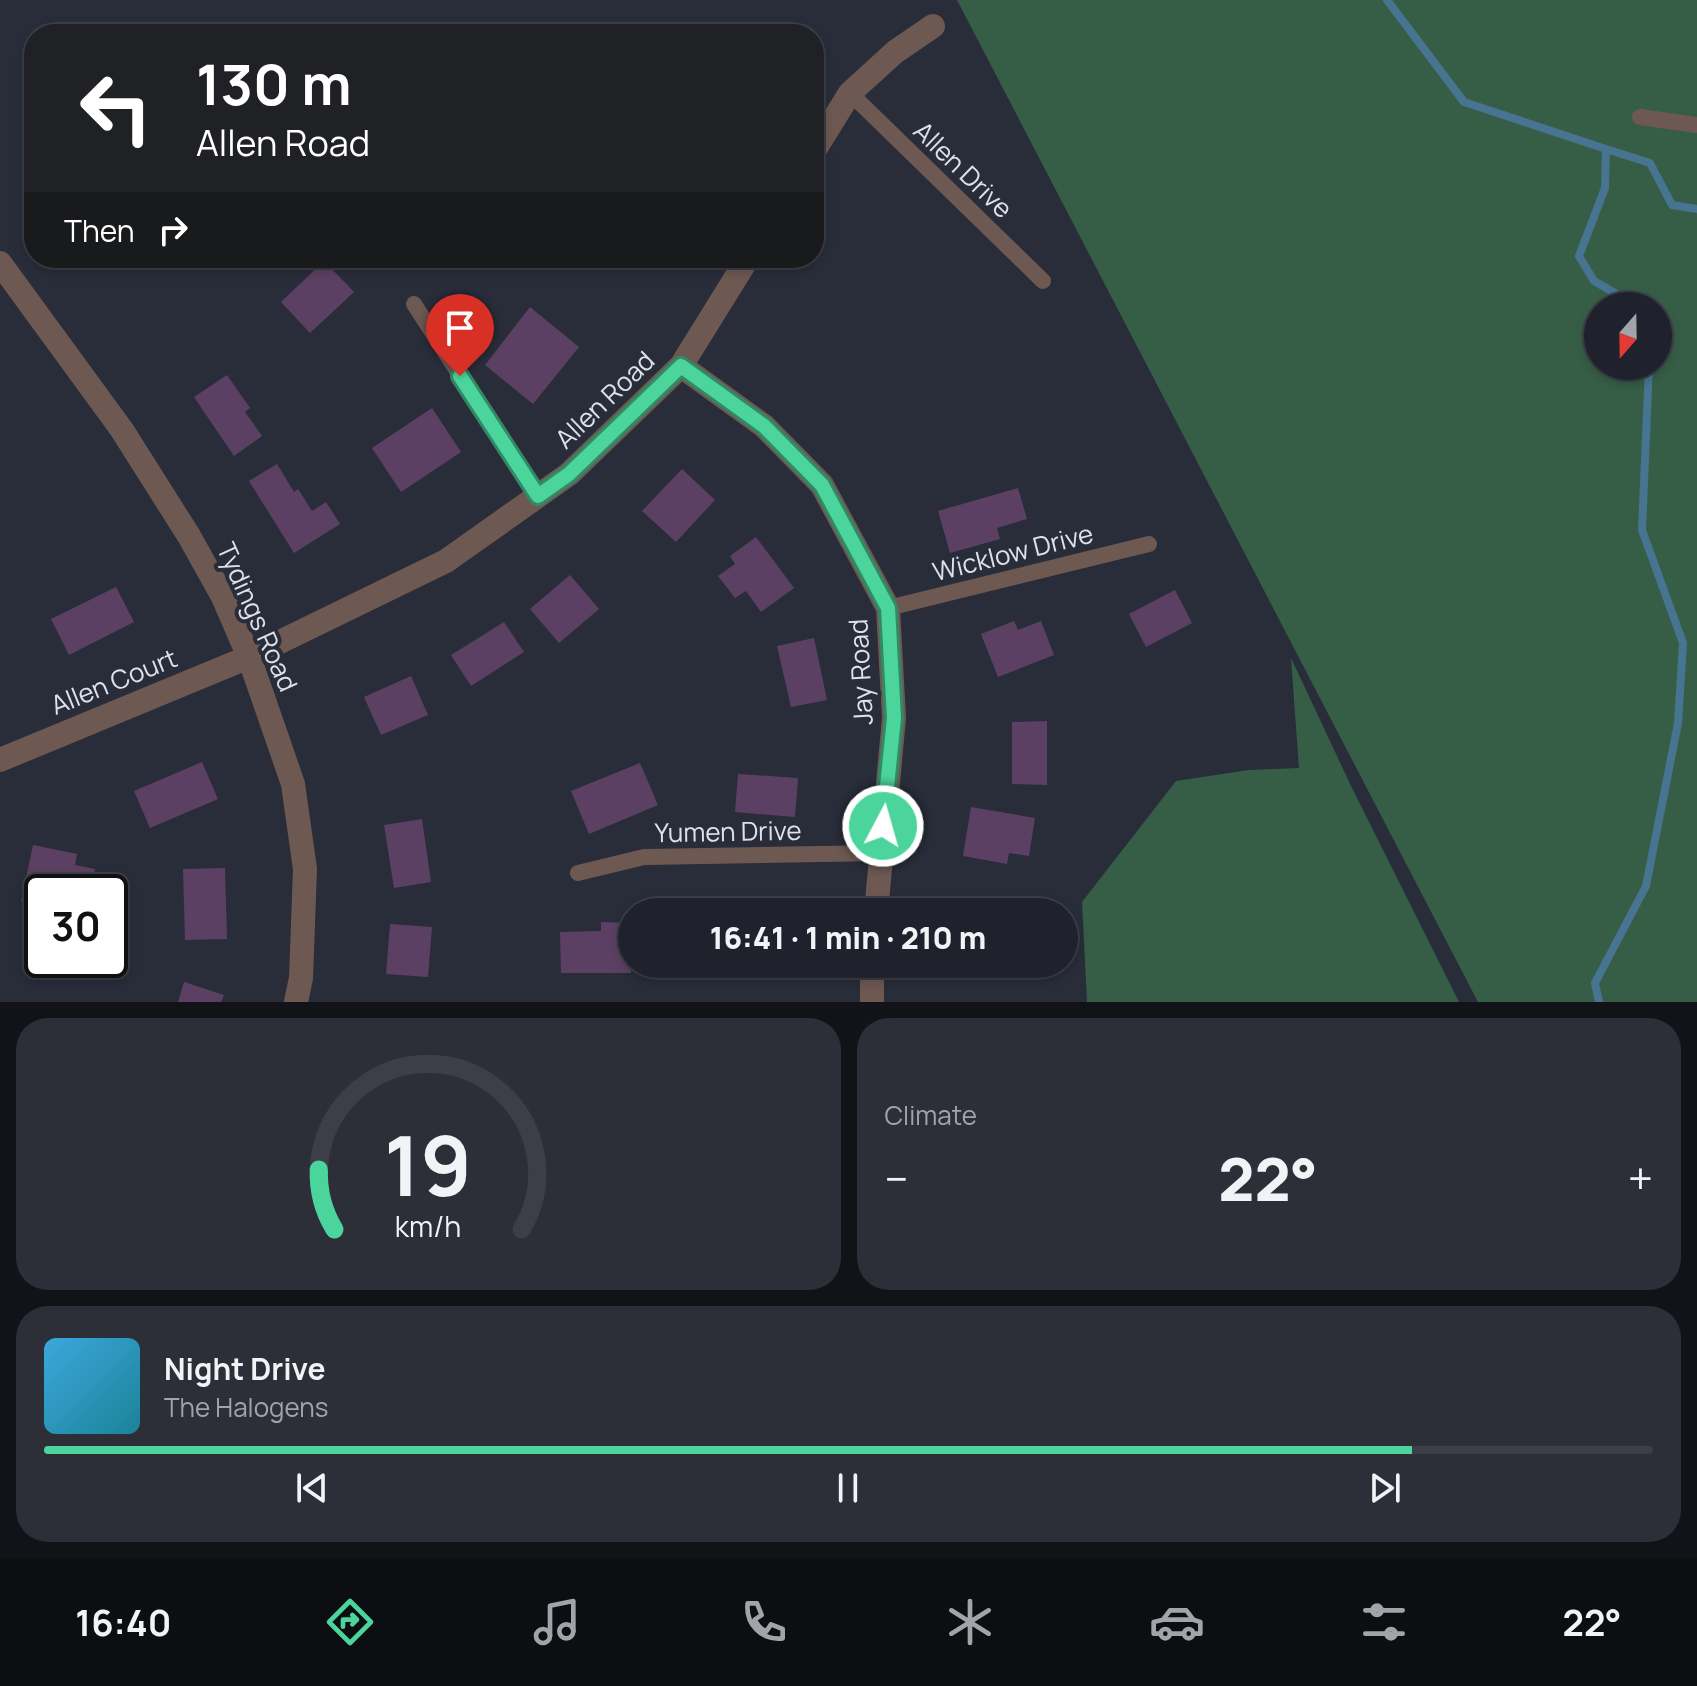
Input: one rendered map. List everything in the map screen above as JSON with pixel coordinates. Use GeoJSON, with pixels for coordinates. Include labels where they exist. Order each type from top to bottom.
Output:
{"type":"FeatureCollection","features":[{"type":"Feature","properties":{"kind":"street"},"geometry":{"type":"LineString","coordinates":[[824,135],[850,93],[895,52],[933,26]]}},
{"type":"Feature","properties":{"kind":"street","name":"Tydings Road"},"geometry":{"type":"LineString","coordinates":[[0,263],[122,430],[189,536],[223,597],[249,657],[293,784],[305,869],[301,978],[296,1002]]}},
{"type":"Feature","properties":{"kind":"street","name":"Allen Road"},"geometry":{"type":"LineString","coordinates":[[249,657],[446,561],[569,474],[681,366],[742,268]]}},
{"type":"Feature","properties":{"kind":"street","name":"Jay Road"},"geometry":{"type":"LineString","coordinates":[[681,366],[764,426],[822,485],[888,608],[894,718],[877,898]]}},
{"type":"Feature","properties":{"kind":"street","name":"Allen Court"},"geometry":{"type":"LineString","coordinates":[[0,760],[249,657]]}},
{"type":"Feature","properties":{"kind":"street"},"geometry":{"type":"LineString","coordinates":[[871,978],[872,1002]]}},
{"type":"Feature","properties":{"kind":"lane","name":"Allen Drive"},"geometry":{"type":"LineString","coordinates":[[850,93],[1043,281]]}},
{"type":"Feature","properties":{"kind":"lane"},"geometry":{"type":"LineString","coordinates":[[1640,117],[1697,125]]}},
{"type":"Feature","properties":{"kind":"lane"},"geometry":{"type":"LineString","coordinates":[[414,304],[538,496]]}},
{"type":"Feature","properties":{"kind":"lane","name":"Wicklow Drive"},"geometry":{"type":"LineString","coordinates":[[888,608],[1149,544]]}},
{"type":"Feature","properties":{"kind":"lane","name":"Yumen Drive"},"geometry":{"type":"LineString","coordinates":[[578,873],[644,857],[880,853]]}},
{"type":"Feature","properties":{"kind":"green space"},"geometry":{"type":"Polygon","coordinates":[[[957,0],[1697,0],[1697,1002],[1478,1002],[957,0]]]}},
{"type":"Feature","properties":{"kind":"green space"},"geometry":{"type":"Polygon","coordinates":[[[1291,658],[1459,1002],[1087,1002],[1082,902],[1176,781],[1249,770],[1299,768],[1291,658]]]}},
{"type":"Feature","properties":{"kind":"building"},"geometry":{"type":"Polygon","coordinates":[[[317,268],[331,268],[354,292],[310,333],[281,302],[317,268]]]}},
{"type":"Feature","properties":{"kind":"building"},"geometry":{"type":"Polygon","coordinates":[[[530,307],[579,347],[533,404],[485,365],[530,307]]]}},
{"type":"Feature","properties":{"kind":"building"},"geometry":{"type":"Polygon","coordinates":[[[227,375],[250,408],[245,412],[262,436],[234,456],[194,397],[227,375]]]}},
{"type":"Feature","properties":{"kind":"building"},"geometry":{"type":"Polygon","coordinates":[[[432,408],[461,452],[401,492],[372,448],[432,408]]]}},
{"type":"Feature","properties":{"kind":"building"},"geometry":{"type":"Polygon","coordinates":[[[277,464],[294,492],[298,489],[312,511],[326,502],[340,524],[294,553],[249,481],[277,464]]]}},
{"type":"Feature","properties":{"kind":"building"},"geometry":{"type":"Polygon","coordinates":[[[682,469],[715,500],[676,542],[642,511],[682,469]]]}},
{"type":"Feature","properties":{"kind":"building"},"geometry":{"type":"Polygon","coordinates":[[[1018,488],[1027,519],[997,528],[1000,539],[950,553],[938,511],[1018,488]]]}},
{"type":"Feature","properties":{"kind":"building"},"geometry":{"type":"Polygon","coordinates":[[[756,537],[794,588],[761,612],[746,591],[735,598],[718,576],[735,564],[730,556],[756,537]]]}},
{"type":"Feature","properties":{"kind":"building"},"geometry":{"type":"Polygon","coordinates":[[[570,575],[599,609],[559,643],[530,609],[570,575]]]}},
{"type":"Feature","properties":{"kind":"building"},"geometry":{"type":"Polygon","coordinates":[[[116,587],[134,622],[69,655],[51,619],[116,587]]]}},
{"type":"Feature","properties":{"kind":"building"},"geometry":{"type":"Polygon","coordinates":[[[1175,590],[1192,623],[1146,647],[1129,614],[1175,590]]]}},
{"type":"Feature","properties":{"kind":"building"},"geometry":{"type":"Polygon","coordinates":[[[1014,621],[1018,630],[1041,621],[1054,655],[998,677],[981,634],[1014,621]]]}},
{"type":"Feature","properties":{"kind":"building"},"geometry":{"type":"Polygon","coordinates":[[[504,622],[524,652],[471,686],[451,655],[504,622]]]}},
{"type":"Feature","properties":{"kind":"building"},"geometry":{"type":"Polygon","coordinates":[[[814,638],[827,700],[791,707],[777,646],[814,638]]]}},
{"type":"Feature","properties":{"kind":"building"},"geometry":{"type":"Polygon","coordinates":[[[411,676],[428,715],[381,735],[364,697],[411,676]]]}},
{"type":"Feature","properties":{"kind":"building"},"geometry":{"type":"Polygon","coordinates":[[[1047,721],[1047,785],[1012,784],[1012,722],[1047,721]]]}},
{"type":"Feature","properties":{"kind":"building"},"geometry":{"type":"Polygon","coordinates":[[[202,762],[218,799],[150,828],[134,791],[202,762]]]}},
{"type":"Feature","properties":{"kind":"building"},"geometry":{"type":"Polygon","coordinates":[[[640,763],[658,805],[589,834],[571,791],[640,763]]]}},
{"type":"Feature","properties":{"kind":"building"},"geometry":{"type":"Polygon","coordinates":[[[738,774],[798,778],[795,817],[735,812],[738,774]]]}},
{"type":"Feature","properties":{"kind":"building"},"geometry":{"type":"Polygon","coordinates":[[[971,807],[1035,818],[1029,856],[1009,853],[1007,864],[963,856],[971,807]]]}},
{"type":"Feature","properties":{"kind":"building"},"geometry":{"type":"Polygon","coordinates":[[[422,819],[431,882],[394,888],[384,825],[422,819]]]}},
{"type":"Feature","properties":{"kind":"building"},"geometry":{"type":"Polygon","coordinates":[[[33,845],[77,854],[75,865],[95,869],[94,874],[27,874],[33,845]]]}},
{"type":"Feature","properties":{"kind":"building"},"geometry":{"type":"Polygon","coordinates":[[[225,868],[227,939],[185,940],[183,869],[225,868]]]}},
{"type":"Feature","properties":{"kind":"building"},"geometry":{"type":"Polygon","coordinates":[[[601,922],[618,923],[618,973],[561,973],[560,932],[601,931],[601,922]]]}},
{"type":"Feature","properties":{"kind":"building"},"geometry":{"type":"Polygon","coordinates":[[[390,924],[432,927],[428,977],[386,974],[390,924]]]}},
{"type":"Feature","properties":{"kind":"building"},"geometry":{"type":"Polygon","coordinates":[[[184,982],[224,995],[221,1002],[178,1002],[184,982]]]}},
{"type":"Feature","properties":{"kind":"waterway"},"geometry":{"type":"LineString","coordinates":[[1387,0],[1464,102],[1606,149],[1605,188],[1579,256],[1594,281],[1613,292]]}},
{"type":"Feature","properties":{"kind":"waterway"},"geometry":{"type":"LineString","coordinates":[[1606,149],[1650,163],[1672,205],[1697,209]]}},
{"type":"Feature","properties":{"kind":"waterway"},"geometry":{"type":"LineString","coordinates":[[1599,1002],[1595,983],[1646,886],[1678,723],[1683,643],[1642,530],[1648,380]]}},
{"type":"Feature","properties":{"kind":"route"},"geometry":{"type":"LineString","coordinates":[[460,376],[538,496],[569,474],[681,366],[764,426],[822,485],[888,608],[894,718],[883,826]]}}]}
